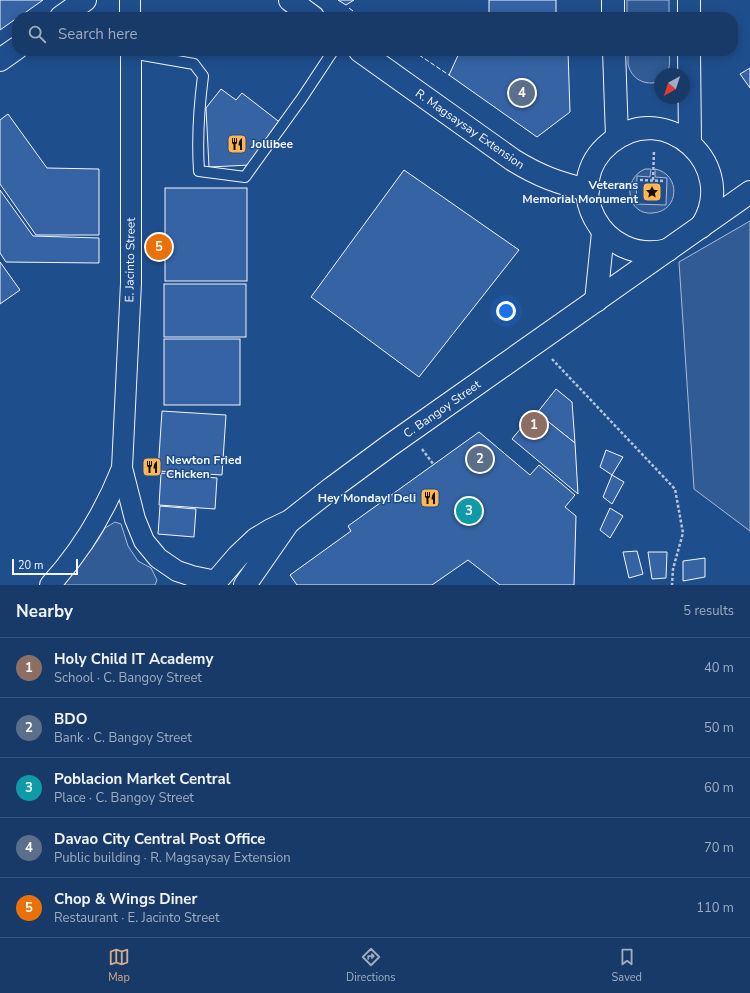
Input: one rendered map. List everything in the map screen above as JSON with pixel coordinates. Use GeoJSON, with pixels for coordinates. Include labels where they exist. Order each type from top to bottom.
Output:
{"type":"FeatureCollection","features":[{"type":"Feature","properties":{"kind":"main road"},"geometry":{"type":"LineString","coordinates":[[68,12],[85,0]]}},
{"type":"Feature","properties":{"kind":"main road"},"geometry":{"type":"LineString","coordinates":[[290,0],[306,12]]}},
{"type":"Feature","properties":{"kind":"main road"},"geometry":{"type":"LineString","coordinates":[[613,0],[613,12]]}},
{"type":"Feature","properties":{"kind":"main road"},"geometry":{"type":"LineString","coordinates":[[689,0],[689,12]]}},
{"type":"Feature","properties":{"kind":"main road"},"geometry":{"type":"LineString","coordinates":[[0,60],[12,52]]}},
{"type":"Feature","properties":{"kind":"main road","name":"R. Magsaysay Extension"},"geometry":{"type":"LineString","coordinates":[[367,56],[519,164],[552,181],[588,190]]}},
{"type":"Feature","properties":{"kind":"main road"},"geometry":{"type":"LineString","coordinates":[[614,56],[617,137]]}},
{"type":"Feature","properties":{"kind":"main road"},"geometry":{"type":"LineString","coordinates":[[689,56],[690,142]]}},
{"type":"Feature","properties":{"kind":"main road"},"geometry":{"type":"LineString","coordinates":[[668,250],[657,253],[645,253],[633,251],[622,246],[603,232],[594,216],[588,199],[591,169],[596,160],[609,144],[617,137],[635,130],[655,128],[673,133],[690,142],[705,162],[710,173],[712,186],[710,210],[701,227]]}},
{"type":"Feature","properties":{"kind":"main road","name":"C. Bangoy Street"},"geometry":{"type":"LineString","coordinates":[[214,583],[238,556],[256,539],[290,521],[338,483],[750,192]]}},
{"type":"Feature","properties":{"kind":"main road"},"geometry":{"type":"LineString","coordinates":[[596,301],[603,232]]}},
{"type":"Feature","properties":{"kind":"main road","name":"C. Bangoy Street"},"geometry":{"type":"LineString","coordinates":[[245,585],[290,521]]}},
{"type":"Feature","properties":{"kind":"street"},"geometry":{"type":"LineString","coordinates":[[130,0],[130,12]]}},
{"type":"Feature","properties":{"kind":"street","name":"E. Jacinto Street"},"geometry":{"type":"LineString","coordinates":[[131,56],[131,283],[122,468],[135,519],[144,542],[158,558],[177,571],[214,583]]}},
{"type":"Feature","properties":{"kind":"street","name":"E. Jacinto Street"},"geometry":{"type":"LineString","coordinates":[[50,585],[77,552],[88,535],[113,492],[122,468]]}},
{"type":"Feature","properties":{"kind":"lane"},"geometry":{"type":"LineString","coordinates":[[152,56],[194,64],[204,76],[200,100],[199,171],[245,177],[302,98],[330,56]]}},
{"type":"Feature","properties":{"kind":"path"},"geometry":{"type":"LineString","coordinates":[[653,164],[653,180]]}},
{"type":"Feature","properties":{"kind":"path"},"geometry":{"type":"LineString","coordinates":[[640,180],[665,181]]}},
{"type":"Feature","properties":{"kind":"path"},"geometry":{"type":"LineString","coordinates":[[537,342],[675,489],[683,533],[673,569],[672,585]]}},
{"type":"Feature","properties":{"kind":"shaded area"},"geometry":{"type":"Polygon","coordinates":[[[627,0],[669,0],[669,12],[627,12],[627,0]]]}},
{"type":"Feature","properties":{"kind":"shaded area"},"geometry":{"type":"Polygon","coordinates":[[[628,56],[669,56],[669,68],[654,68],[654,83],[645,82],[636,78],[628,64],[628,56]]]}},
{"type":"Feature","properties":{"kind":"shaded area"},"geometry":{"type":"Polygon","coordinates":[[[645,169],[651,169],[650,177],[637,176],[636,204],[666,205],[667,178],[655,177],[655,169],[663,172],[673,185],[674,192],[672,200],[662,211],[653,213],[644,212],[637,209],[630,196],[632,181],[637,174],[645,169]]]}},
{"type":"Feature","properties":{"kind":"shaded area"},"geometry":{"type":"Polygon","coordinates":[[[750,221],[750,531],[694,489],[679,262],[750,221]]]}},
{"type":"Feature","properties":{"kind":"shaded area"},"geometry":{"type":"Polygon","coordinates":[[[115,522],[121,524],[128,546],[138,561],[151,568],[157,580],[155,585],[62,585],[75,571],[105,528],[115,522]]]}},
{"type":"Feature","properties":{"kind":"building"},"geometry":{"type":"Polygon","coordinates":[[[0,0],[43,0],[26,12],[12,12],[12,22],[0,30],[0,0]]]}},
{"type":"Feature","properties":{"kind":"building"},"geometry":{"type":"Polygon","coordinates":[[[338,0],[354,0],[346,5],[338,0]]]}},
{"type":"Feature","properties":{"kind":"building"},"geometry":{"type":"Polygon","coordinates":[[[489,0],[556,0],[556,12],[489,12],[489,0]]]}},
{"type":"Feature","properties":{"kind":"building"},"geometry":{"type":"Polygon","coordinates":[[[458,56],[568,56],[570,112],[537,137],[449,75],[458,56]]]}},
{"type":"Feature","properties":{"kind":"building"},"geometry":{"type":"Polygon","coordinates":[[[750,68],[750,88],[740,74],[750,68]]]}},
{"type":"Feature","properties":{"kind":"building","name":"Jollibee"},"geometry":{"type":"Polygon","coordinates":[[[221,89],[236,100],[242,93],[282,124],[250,165],[209,167],[206,108],[221,89]]]}},
{"type":"Feature","properties":{"kind":"building"},"geometry":{"type":"Polygon","coordinates":[[[8,114],[47,168],[99,169],[99,235],[36,235],[0,184],[0,120],[8,114]]]}},
{"type":"Feature","properties":{"kind":"building"},"geometry":{"type":"Polygon","coordinates":[[[404,170],[519,250],[419,377],[311,297],[404,170]]]}},
{"type":"Feature","properties":{"kind":"building"},"geometry":{"type":"Polygon","coordinates":[[[165,188],[247,188],[247,281],[165,281],[165,188]]]}},
{"type":"Feature","properties":{"kind":"building"},"geometry":{"type":"Polygon","coordinates":[[[0,190],[33,236],[99,238],[99,263],[6,262],[0,253],[0,190]]]}},
{"type":"Feature","properties":{"kind":"building"},"geometry":{"type":"Polygon","coordinates":[[[0,262],[20,290],[0,304],[0,262]]]}},
{"type":"Feature","properties":{"kind":"building"},"geometry":{"type":"Polygon","coordinates":[[[164,284],[246,284],[246,337],[164,337],[164,284]]]}},
{"type":"Feature","properties":{"kind":"building"},"geometry":{"type":"Polygon","coordinates":[[[164,339],[240,339],[240,405],[164,405],[164,339]]]}},
{"type":"Feature","properties":{"kind":"building"},"geometry":{"type":"Polygon","coordinates":[[[556,389],[572,402],[575,443],[537,413],[556,389]]]}},
{"type":"Feature","properties":{"kind":"building"},"geometry":{"type":"Polygon","coordinates":[[[162,411],[226,415],[222,475],[158,471],[162,411]]]}},
{"type":"Feature","properties":{"kind":"building"},"geometry":{"type":"Polygon","coordinates":[[[535,411],[575,443],[578,494],[512,439],[535,411]]]}},
{"type":"Feature","properties":{"kind":"building"},"geometry":{"type":"Polygon","coordinates":[[[479,432],[530,475],[539,465],[575,495],[565,507],[576,516],[574,585],[500,585],[468,560],[432,585],[297,585],[290,575],[351,531],[348,526],[479,432]]]}},
{"type":"Feature","properties":{"kind":"building"},"geometry":{"type":"Polygon","coordinates":[[[606,450],[623,457],[612,475],[600,467],[606,450]]]}},
{"type":"Feature","properties":{"kind":"building"},"geometry":{"type":"Polygon","coordinates":[[[161,473],[217,478],[215,509],[159,505],[161,473]]]}},
{"type":"Feature","properties":{"kind":"building"},"geometry":{"type":"Polygon","coordinates":[[[612,475],[624,482],[612,504],[603,497],[612,475]]]}},
{"type":"Feature","properties":{"kind":"building"},"geometry":{"type":"Polygon","coordinates":[[[160,506],[196,509],[194,537],[158,534],[160,506]]]}},
{"type":"Feature","properties":{"kind":"building"},"geometry":{"type":"Polygon","coordinates":[[[610,508],[623,516],[610,538],[600,530],[610,508]]]}},
{"type":"Feature","properties":{"kind":"building"},"geometry":{"type":"Polygon","coordinates":[[[637,551],[643,574],[629,578],[623,552],[637,551]]]}},
{"type":"Feature","properties":{"kind":"building"},"geometry":{"type":"Polygon","coordinates":[[[648,552],[667,552],[666,578],[652,579],[648,552]]]}},
{"type":"Feature","properties":{"kind":"building"},"geometry":{"type":"Polygon","coordinates":[[[705,558],[705,577],[683,581],[683,561],[705,558]]]}},
{"type":"Feature","properties":{"kind":"fence"},"geometry":{"type":"LineString","coordinates":[[349,8],[354,12]]}},
{"type":"Feature","properties":{"kind":"fence"},"geometry":{"type":"LineString","coordinates":[[420,56],[449,75]]}},
{"type":"Feature","properties":{"kind":"place","name":"Davao City Central Post Office"},"geometry":{"type":"Point","coordinates":[522,93]}},
{"type":"Feature","properties":{"kind":"place","name":"Jollibee"},"geometry":{"type":"Point","coordinates":[237,144]}},
{"type":"Feature","properties":{"kind":"place","name":"Veterans Memorial Monument"},"geometry":{"type":"Point","coordinates":[652,192]}},
{"type":"Feature","properties":{"kind":"place","name":"Chop & Wings Diner"},"geometry":{"type":"Point","coordinates":[159,247]}},
{"type":"Feature","properties":{"kind":"place","name":"Holy Child IT Academy"},"geometry":{"type":"Point","coordinates":[534,425]}},
{"type":"Feature","properties":{"kind":"place","name":"BDO"},"geometry":{"type":"Point","coordinates":[480,459]}},
{"type":"Feature","properties":{"kind":"place","name":"Newton Fried Chicken"},"geometry":{"type":"Point","coordinates":[152,467]}},
{"type":"Feature","properties":{"kind":"place","name":"Hey Monday! Deli"},"geometry":{"type":"Point","coordinates":[430,498]}},
{"type":"Feature","properties":{"kind":"place","name":"Poblacion Market Central"},"geometry":{"type":"Point","coordinates":[469,511]}}]}
